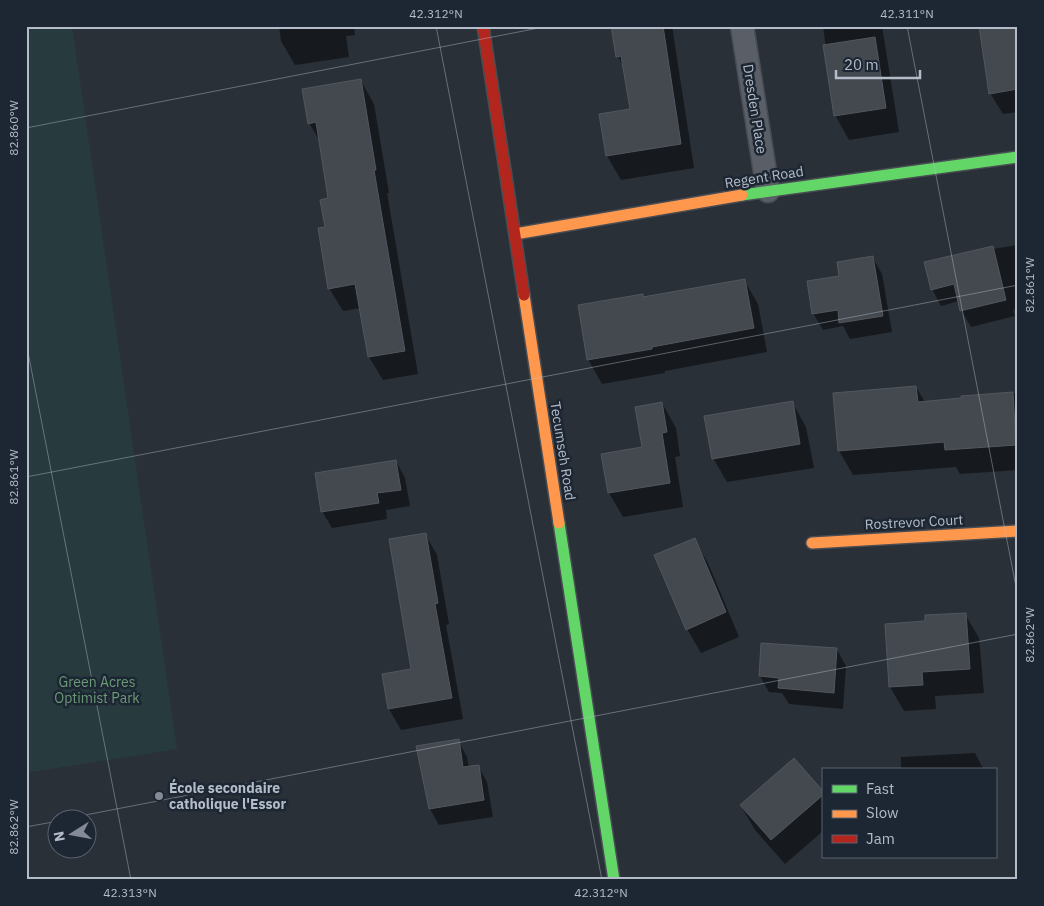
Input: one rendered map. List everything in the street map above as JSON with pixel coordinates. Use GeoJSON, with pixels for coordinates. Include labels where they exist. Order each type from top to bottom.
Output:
{"type":"FeatureCollection","features":[{"type":"Feature","properties":{"kind":"main road","name":"Tecumseh Road"},"geometry":{"type":"LineString","coordinates":[[483,26],[614,880]]}},
{"type":"Feature","properties":{"kind":"main road","name":"Regent Road"},"geometry":{"type":"LineString","coordinates":[[515,234],[768,191],[1018,158]]}},
{"type":"Feature","properties":{"kind":"main road","name":"Rostrevor Court"},"geometry":{"type":"LineString","coordinates":[[812,542],[1018,531]]}},
{"type":"Feature","properties":{"kind":"street","name":"Dresden Place"},"geometry":{"type":"LineString","coordinates":[[742,26],[768,191]]}},
{"type":"Feature","properties":{"kind":"green space","name":"Green Acres Optimist Park"},"geometry":{"type":"Polygon","coordinates":[[[26,26],[72,26],[177,749],[26,773],[26,26]]]}},
{"type":"Feature","properties":{"kind":"building"},"geometry":{"type":"Polygon","coordinates":[[[611,26],[663,26],[681,144],[606,156],[599,114],[630,109],[621,56],[616,57],[611,26]]]}},
{"type":"Feature","properties":{"kind":"building"},"geometry":{"type":"Polygon","coordinates":[[[979,26],[1018,26],[1018,89],[989,94],[979,26]]]}},
{"type":"Feature","properties":{"kind":"building"},"geometry":{"type":"Polygon","coordinates":[[[875,37],[886,108],[834,116],[823,45],[875,37]]]}},
{"type":"Feature","properties":{"kind":"building"},"geometry":{"type":"Polygon","coordinates":[[[361,79],[376,170],[374,170],[405,351],[368,357],[355,284],[328,289],[318,228],[325,227],[320,200],[328,198],[316,122],[308,124],[302,89],[361,79]]]}},
{"type":"Feature","properties":{"kind":"building"},"geometry":{"type":"Polygon","coordinates":[[[993,246],[1006,300],[960,311],[954,284],[931,290],[924,262],[993,246]]]}},
{"type":"Feature","properties":{"kind":"building"},"geometry":{"type":"Polygon","coordinates":[[[873,256],[883,316],[839,323],[838,310],[812,314],[807,281],[839,276],[837,262],[873,256]]]}},
{"type":"Feature","properties":{"kind":"building"},"geometry":{"type":"Polygon","coordinates":[[[745,279],[754,328],[587,360],[578,305],[643,294],[643,297],[745,279]]]}},
{"type":"Feature","properties":{"kind":"building"},"geometry":{"type":"Polygon","coordinates":[[[916,386],[918,402],[1013,392],[1016,445],[945,450],[944,442],[838,451],[833,393],[916,386]]]}},
{"type":"Feature","properties":{"kind":"building"},"geometry":{"type":"Polygon","coordinates":[[[793,401],[800,444],[712,459],[704,416],[793,401]]]}},
{"type":"Feature","properties":{"kind":"building"},"geometry":{"type":"Polygon","coordinates":[[[662,402],[667,432],[662,433],[670,483],[608,493],[601,454],[642,447],[635,407],[662,402]]]}},
{"type":"Feature","properties":{"kind":"building"},"geometry":{"type":"Polygon","coordinates":[[[396,460],[401,490],[377,493],[379,503],[321,512],[315,473],[396,460]]]}},
{"type":"Feature","properties":{"kind":"building"},"geometry":{"type":"Polygon","coordinates":[[[426,533],[438,603],[435,604],[452,698],[388,709],[382,674],[411,669],[389,539],[426,533]]]}},
{"type":"Feature","properties":{"kind":"building"},"geometry":{"type":"Polygon","coordinates":[[[695,538],[726,612],[686,630],[654,555],[695,538]]]}},
{"type":"Feature","properties":{"kind":"building"},"geometry":{"type":"Polygon","coordinates":[[[966,613],[970,669],[922,672],[923,685],[889,687],[885,624],[925,621],[925,615],[966,613]]]}},
{"type":"Feature","properties":{"kind":"building"},"geometry":{"type":"Polygon","coordinates":[[[761,643],[837,648],[834,693],[778,688],[779,678],[759,676],[761,643]]]}},
{"type":"Feature","properties":{"kind":"building"},"geometry":{"type":"Polygon","coordinates":[[[459,739],[463,767],[479,765],[484,800],[429,809],[416,746],[459,739]]]}},
{"type":"Feature","properties":{"kind":"building"},"geometry":{"type":"Polygon","coordinates":[[[794,758],[822,790],[822,796],[771,840],[740,805],[794,758]]]}},
{"type":"Feature","properties":{"kind":"traffic: fast"},"geometry":{"type":"LineString","coordinates":[[742,195],[1018,157]]}},
{"type":"Feature","properties":{"kind":"traffic: fast"},"geometry":{"type":"LineString","coordinates":[[559,523],[614,880]]}},
{"type":"Feature","properties":{"kind":"traffic: slow"},"geometry":{"type":"LineString","coordinates":[[515,234],[742,195]]}},
{"type":"Feature","properties":{"kind":"traffic: slow"},"geometry":{"type":"LineString","coordinates":[[524,295],[559,523]]}},
{"type":"Feature","properties":{"kind":"traffic: slow"},"geometry":{"type":"LineString","coordinates":[[812,543],[1018,531]]}},
{"type":"Feature","properties":{"kind":"traffic: jam"},"geometry":{"type":"LineString","coordinates":[[483,26],[524,295]]}},
{"type":"Feature","properties":{"kind":"place","name":"École secondaire catholique l'Essor"},"geometry":{"type":"Point","coordinates":[159,796]}}]}
